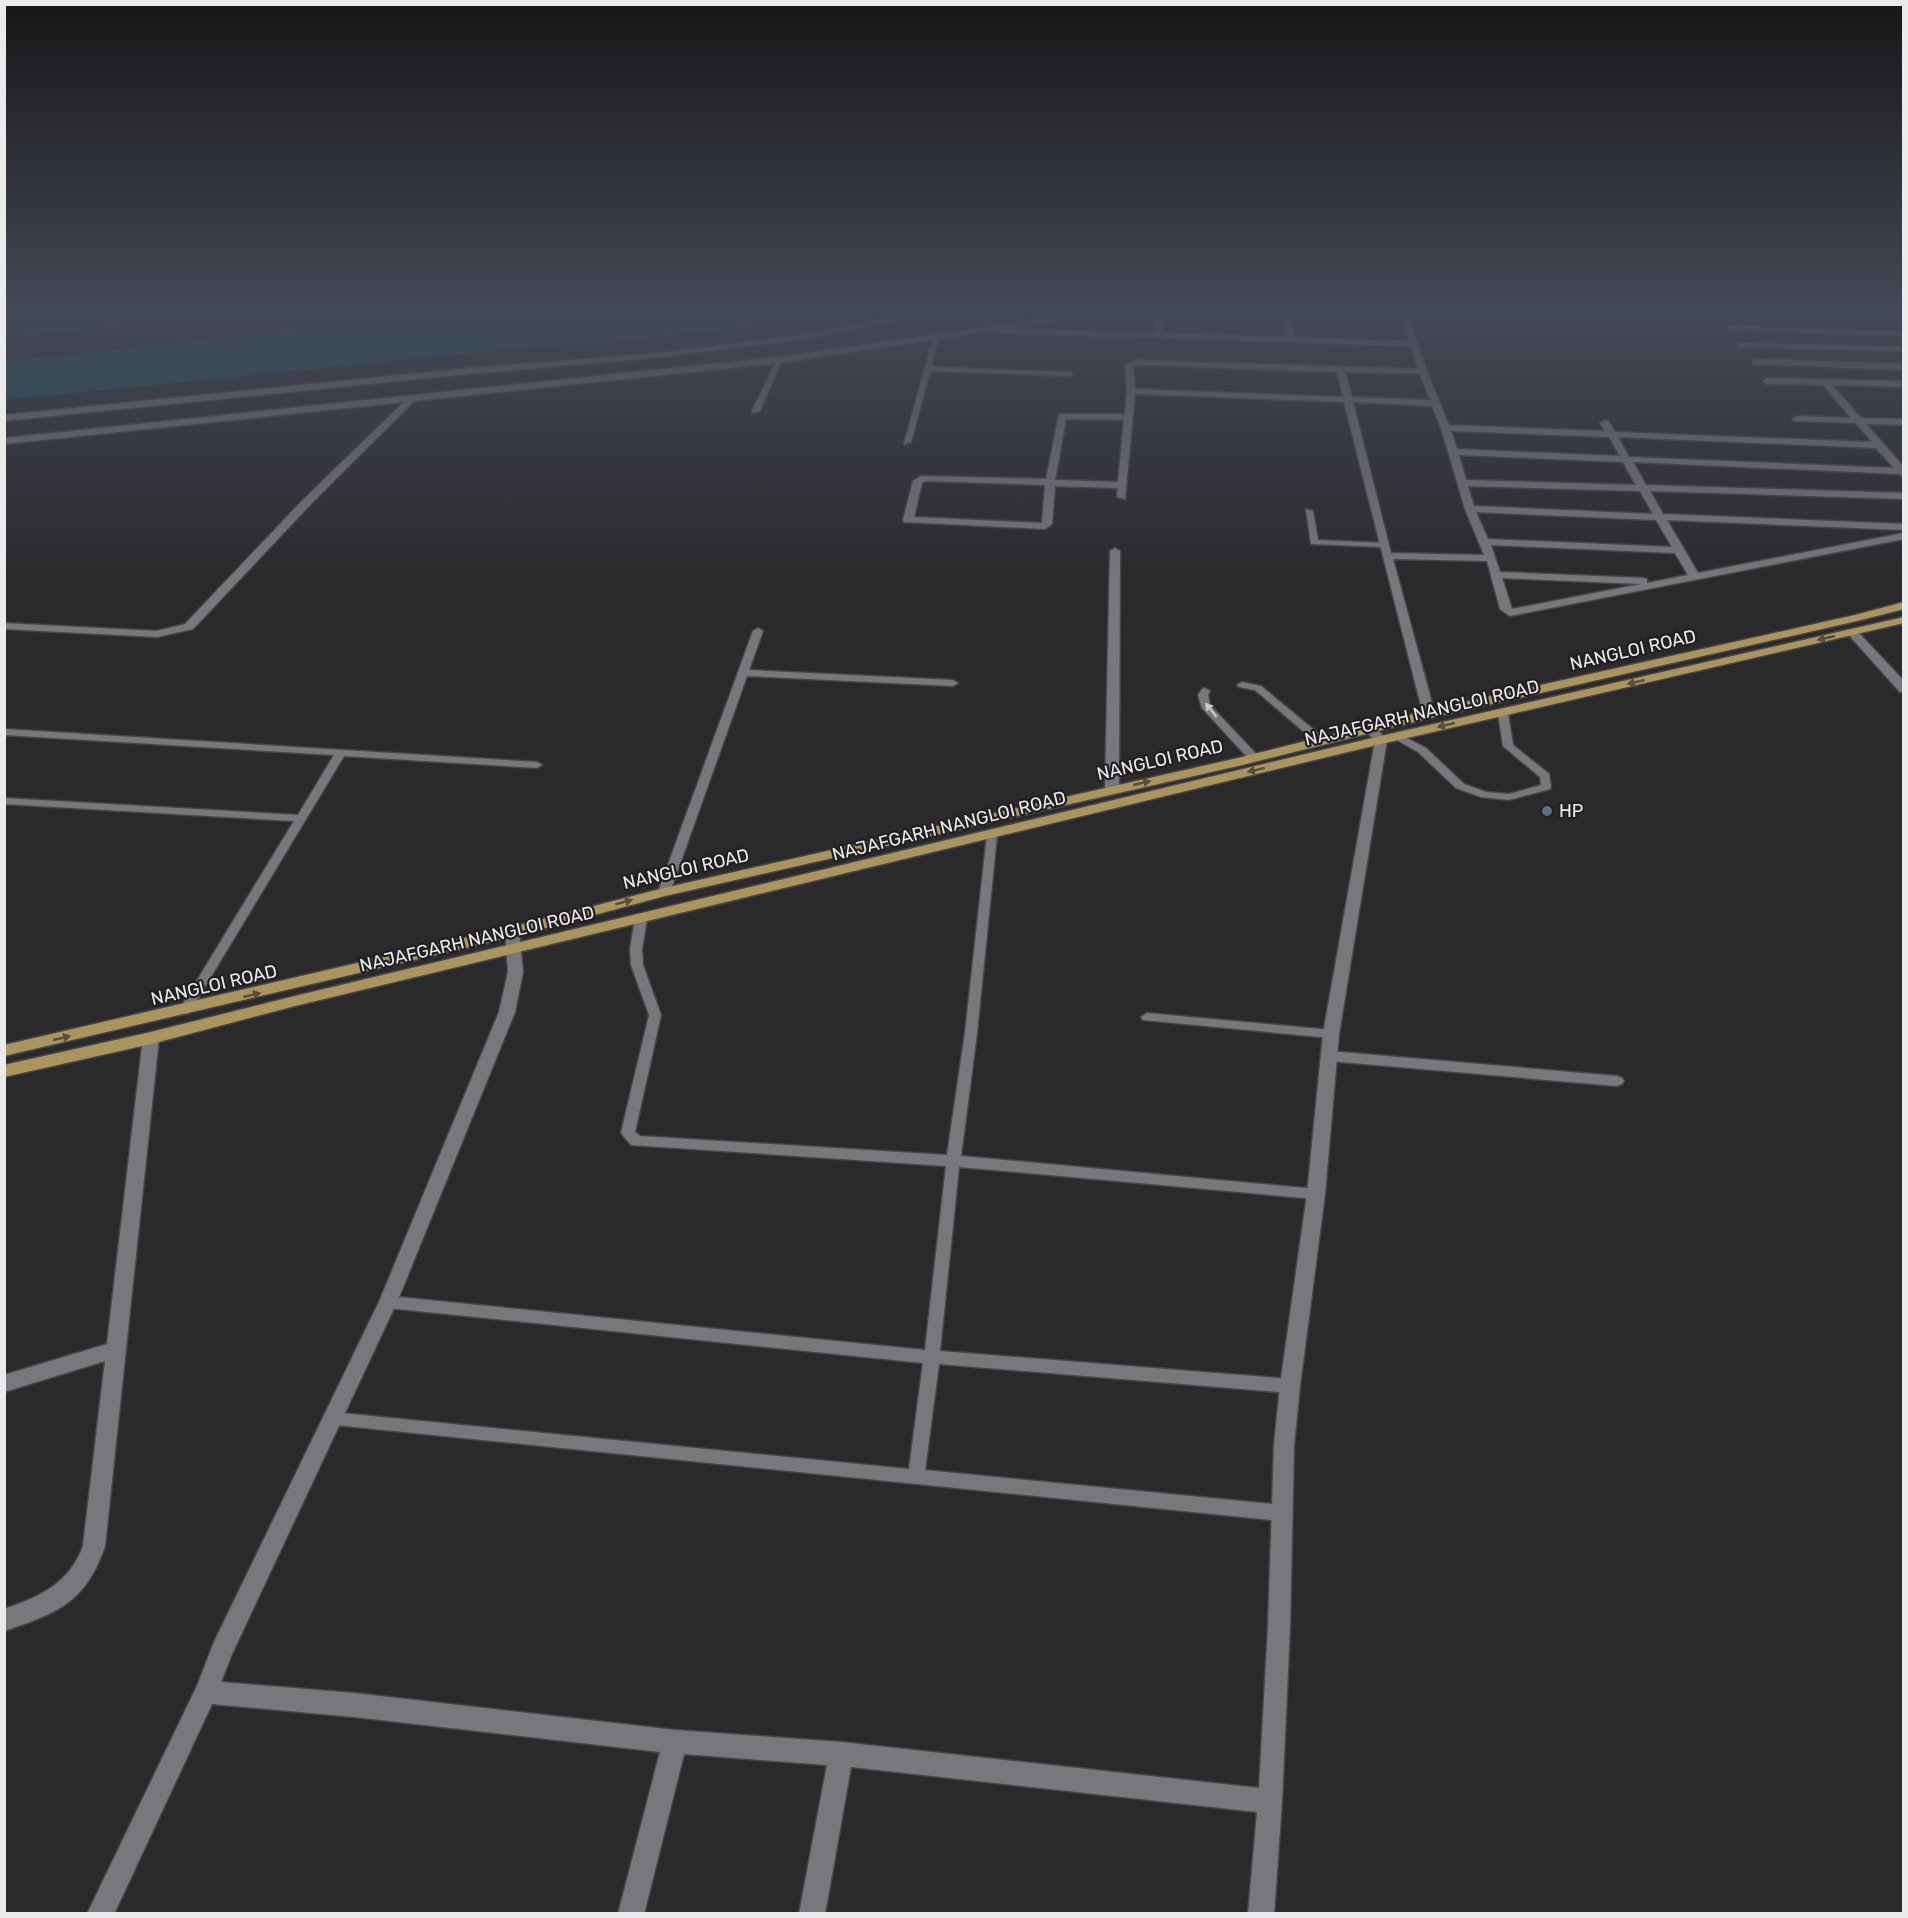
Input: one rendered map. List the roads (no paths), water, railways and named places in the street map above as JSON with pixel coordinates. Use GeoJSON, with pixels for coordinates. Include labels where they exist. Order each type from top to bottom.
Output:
{"type":"FeatureCollection","features":[{"type":"Feature","properties":{"kind":"main road","name":"NANGLOI ROAD"},"geometry":{"type":"LineString","coordinates":[[4,1051],[185,1010],[514,941],[664,891],[882,844],[1321,741],[1382,735],[1429,714],[1845,621],[1904,605]]}},
{"type":"Feature","properties":{"kind":"main road","name":"NAJAFGARH NANGLOI ROAD"},"geometry":{"type":"LineString","coordinates":[[4,1071],[150,1038],[514,941],[641,919],[992,835],[1382,735],[1503,713],[1904,620]]}},
{"type":"Feature","properties":{"kind":"street"},"geometry":{"type":"LineString","coordinates":[[4,418],[176,401]]}},
{"type":"Feature","properties":{"kind":"street"},"geometry":{"type":"LineString","coordinates":[[4,441],[406,401]]}},
{"type":"Feature","properties":{"kind":"street"},"geometry":{"type":"LineString","coordinates":[[4,626],[158,634],[189,627],[305,504],[410,401]]}},
{"type":"Feature","properties":{"kind":"street"},"geometry":{"type":"LineString","coordinates":[[1122,497],[1130,401]]}},
{"type":"Feature","properties":{"kind":"street"},"geometry":{"type":"LineString","coordinates":[[1350,401],[1386,551],[1429,714]]}},
{"type":"Feature","properties":{"kind":"street"},"geometry":{"type":"LineString","coordinates":[[1382,401],[1436,403],[1464,483],[1470,509],[1491,558],[1506,609],[1515,614],[1694,576],[1904,536]]}},
{"type":"Feature","properties":{"kind":"street"},"geometry":{"type":"LineString","coordinates":[[1841,401],[1903,472]]}},
{"type":"Feature","properties":{"kind":"street"},"geometry":{"type":"LineString","coordinates":[[1123,485],[1050,482],[919,479],[908,520],[1045,526],[1050,482],[1062,416],[1128,417]]}},
{"type":"Feature","properties":{"kind":"street"},"geometry":{"type":"LineString","coordinates":[[1797,419],[1904,422]]}},
{"type":"Feature","properties":{"kind":"street"},"geometry":{"type":"LineString","coordinates":[[1605,423],[1694,576]]}},
{"type":"Feature","properties":{"kind":"street"},"geometry":{"type":"LineString","coordinates":[[1446,428],[1880,445]]}},
{"type":"Feature","properties":{"kind":"street"},"geometry":{"type":"LineString","coordinates":[[1454,452],[1903,472]]}},
{"type":"Feature","properties":{"kind":"street"},"geometry":{"type":"LineString","coordinates":[[1464,483],[1904,496]]}},
{"type":"Feature","properties":{"kind":"street"},"geometry":{"type":"LineString","coordinates":[[1470,509],[1904,526]]}},
{"type":"Feature","properties":{"kind":"street"},"geometry":{"type":"LineString","coordinates":[[1483,542],[1678,550]]}},
{"type":"Feature","properties":{"kind":"street"},"geometry":{"type":"LineString","coordinates":[[1112,790],[1115,551]]}},
{"type":"Feature","properties":{"kind":"street"},"geometry":{"type":"LineString","coordinates":[[1386,551],[1491,558]]}},
{"type":"Feature","properties":{"kind":"street"},"geometry":{"type":"LineString","coordinates":[[1496,575],[1667,582]]}},
{"type":"Feature","properties":{"kind":"street"},"geometry":{"type":"LineString","coordinates":[[1852,632],[1904,689]]}},
{"type":"Feature","properties":{"kind":"street"},"geometry":{"type":"LineString","coordinates":[[1261,1914],[1270,1800],[1279,1627],[1284,1445],[1290,1386],[1316,1194],[1331,1034],[1382,735]]}},
{"type":"Feature","properties":{"kind":"street"},"geometry":{"type":"LineString","coordinates":[[100,1914],[206,1692],[222,1650],[388,1302],[507,1012],[517,978],[514,941]]}},
{"type":"Feature","properties":{"kind":"street"},"geometry":{"type":"LineString","coordinates":[[4,1620],[40,1608],[60,1597],[84,1572],[92,1557],[150,1038]]}},
{"type":"Feature","properties":{"kind":"street"},"geometry":{"type":"LineString","coordinates":[[4,1384],[117,1349]]}},
{"type":"Feature","properties":{"kind":"street"},"geometry":{"type":"LineString","coordinates":[[206,1692],[354,1704],[675,1742],[841,1754],[1270,1800]]}},
{"type":"Feature","properties":{"kind":"street"},"geometry":{"type":"LineString","coordinates":[[631,1914],[675,1742]]}},
{"type":"Feature","properties":{"kind":"street"},"geometry":{"type":"LineString","coordinates":[[812,1914],[841,1754]]}},
{"type":"Feature","properties":{"kind":"lane"},"geometry":{"type":"LineString","coordinates":[[756,411],[761,401]]}},
{"type":"Feature","properties":{"kind":"lane"},"geometry":{"type":"LineString","coordinates":[[907,442],[918,401]]}},
{"type":"Feature","properties":{"kind":"lane"},"geometry":{"type":"LineString","coordinates":[[1310,511],[1314,542],[1386,551]]}},
{"type":"Feature","properties":{"kind":"lane"},"geometry":{"type":"LineString","coordinates":[[664,891],[758,632]]}},
{"type":"Feature","properties":{"kind":"lane"},"geometry":{"type":"LineString","coordinates":[[743,673],[953,682]]}},
{"type":"Feature","properties":{"kind":"lane"},"geometry":{"type":"LineString","coordinates":[[1242,684],[1258,688],[1321,741]]}},
{"type":"Feature","properties":{"kind":"lane"},"geometry":{"type":"LineString","coordinates":[[1205,691],[1203,695],[1205,706],[1254,758]]}},
{"type":"Feature","properties":{"kind":"lane"},"geometry":{"type":"LineString","coordinates":[[1382,735],[1422,750],[1460,786],[1485,795],[1509,797],[1546,787],[1545,776],[1508,746],[1503,713]]}},
{"type":"Feature","properties":{"kind":"lane"},"geometry":{"type":"LineString","coordinates":[[4,732],[537,765]]}},
{"type":"Feature","properties":{"kind":"lane"},"geometry":{"type":"LineString","coordinates":[[185,1010],[340,754]]}},
{"type":"Feature","properties":{"kind":"lane"},"geometry":{"type":"LineString","coordinates":[[4,801],[302,819]]}},
{"type":"Feature","properties":{"kind":"lane"},"geometry":{"type":"LineString","coordinates":[[916,1476],[932,1357],[953,1161],[971,1033],[992,835]]}},
{"type":"Feature","properties":{"kind":"lane"},"geometry":{"type":"LineString","coordinates":[[641,919],[636,948],[637,966],[641,982],[653,1003],[655,1015],[628,1133],[630,1137],[644,1144],[953,1161],[1316,1194]]}},
{"type":"Feature","properties":{"kind":"lane"},"geometry":{"type":"LineString","coordinates":[[1147,1017],[1331,1034]]}},
{"type":"Feature","properties":{"kind":"lane"},"geometry":{"type":"LineString","coordinates":[[1329,1056],[1617,1081]]}},
{"type":"Feature","properties":{"kind":"lane"},"geometry":{"type":"LineString","coordinates":[[388,1302],[932,1357],[1290,1386]]}},
{"type":"Feature","properties":{"kind":"lane"},"geometry":{"type":"LineString","coordinates":[[331,1419],[1281,1513]]}},
{"type":"Feature","properties":{"kind":"place","name":"HP"},"geometry":{"type":"Point","coordinates":[1547,811]}}]}
